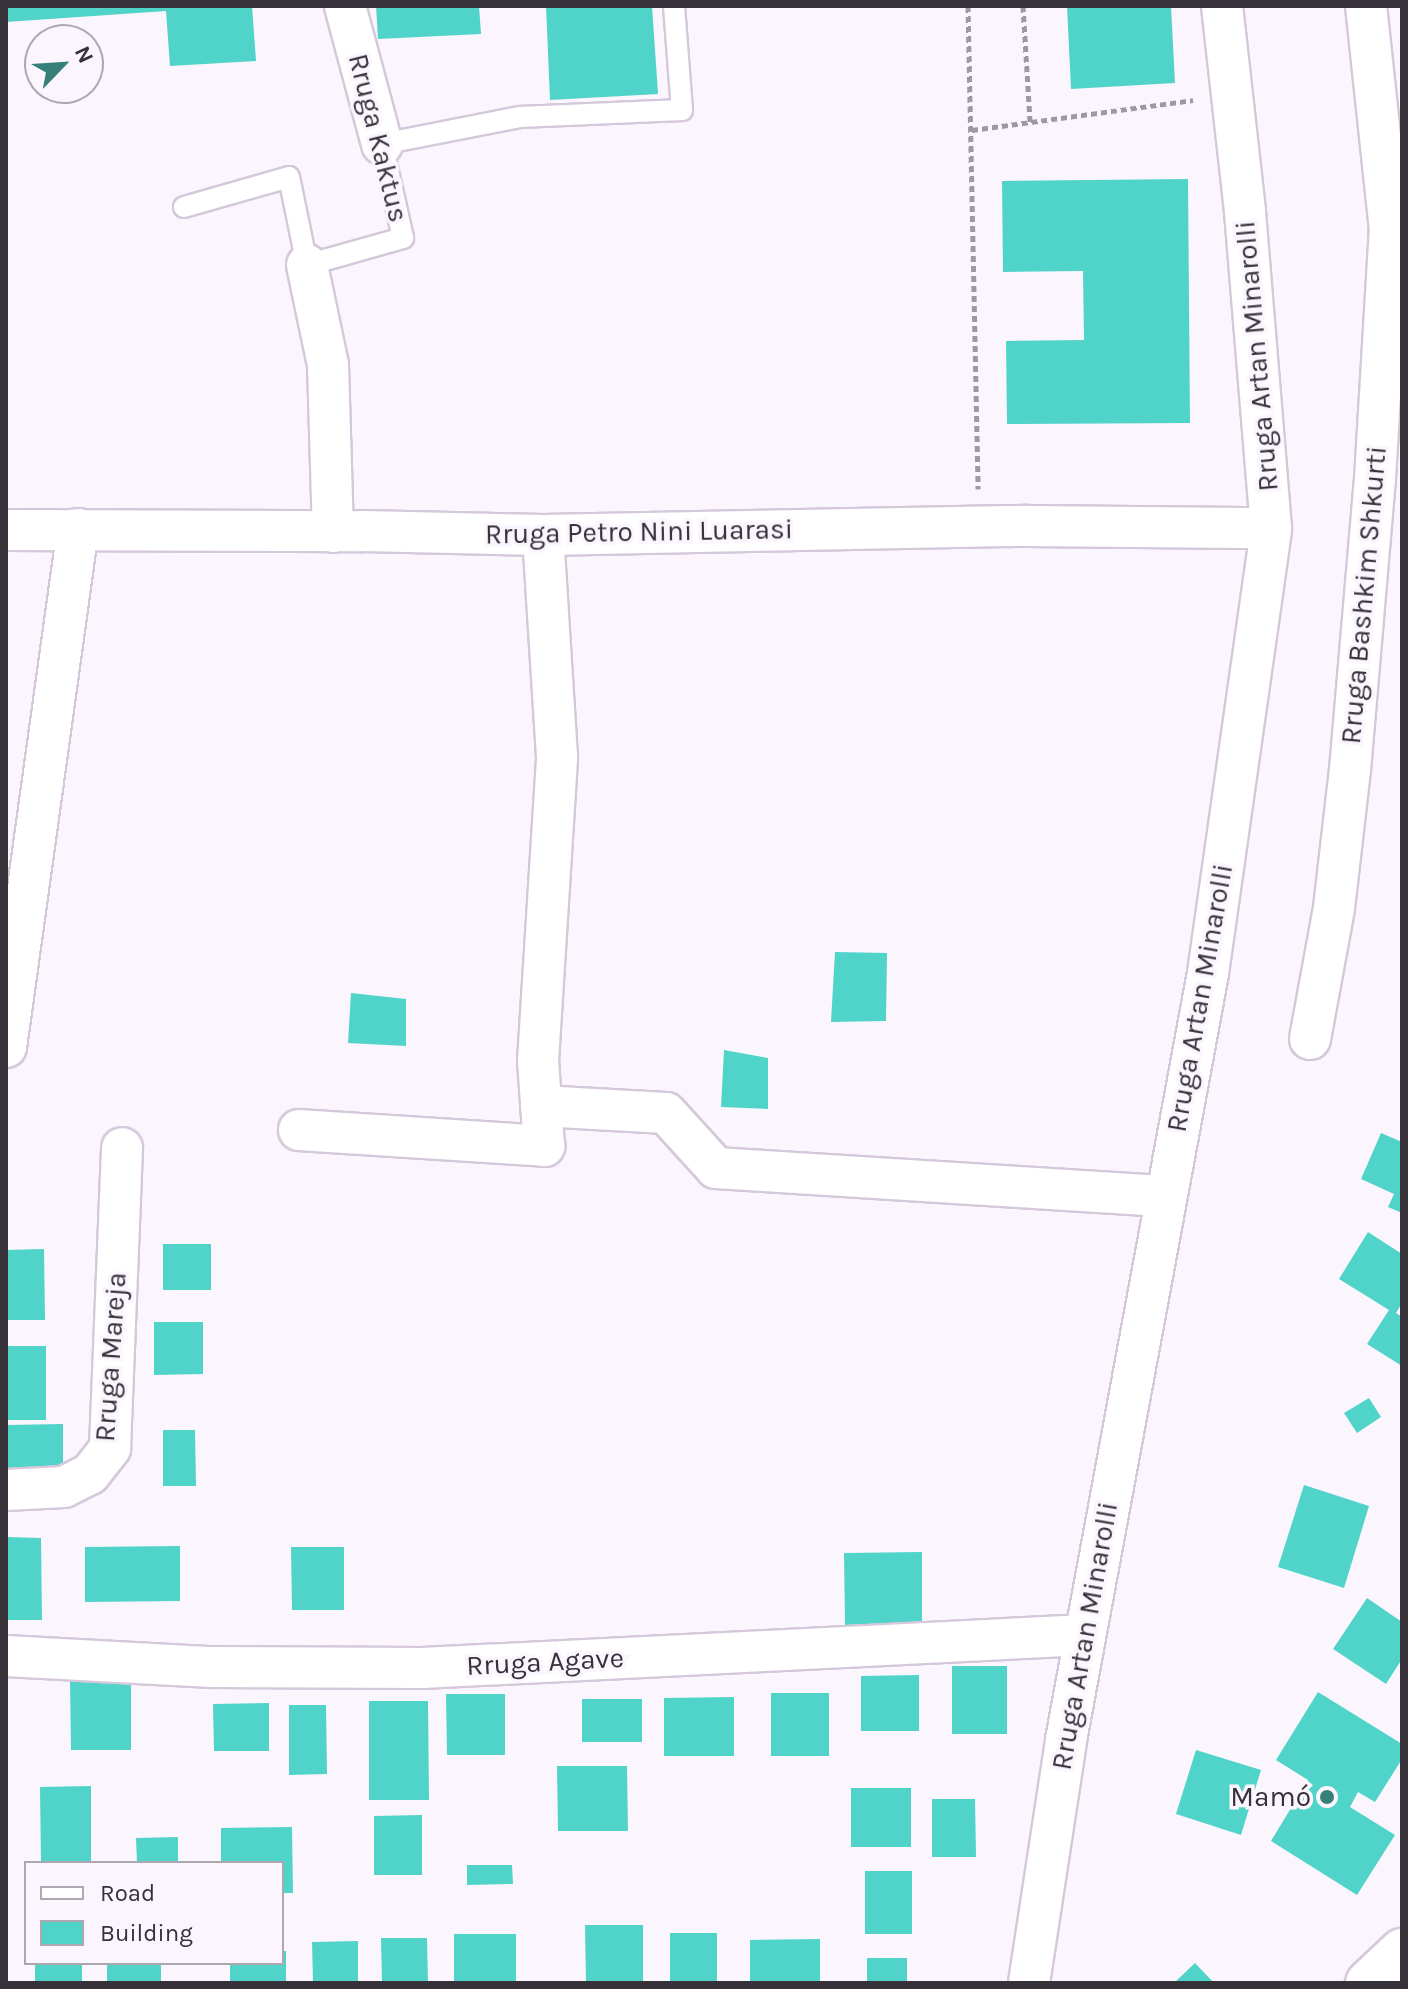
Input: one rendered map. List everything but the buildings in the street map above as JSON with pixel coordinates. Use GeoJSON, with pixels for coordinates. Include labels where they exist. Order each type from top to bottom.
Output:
{"type":"FeatureCollection","features":[{"type":"Feature","properties":{"kind":"main road"},"geometry":{"type":"LineString","coordinates":[[1368,1983],[1402,1951]]}},
{"type":"Feature","properties":{"kind":"street","name":"Rruga Kaktus"},"geometry":{"type":"LineString","coordinates":[[345,6],[382,144]]}},
{"type":"Feature","properties":{"kind":"street","name":"Rruga Artan Minarolli"},"geometry":{"type":"LineString","coordinates":[[1029,1983],[1085,1635],[1208,973],[1271,528],[1222,6]]}},
{"type":"Feature","properties":{"kind":"street","name":"Rruga Bashkim Shkurti"},"geometry":{"type":"LineString","coordinates":[[1310,1039],[1338,877],[1388,478],[1390,230],[1366,6]]}},
{"type":"Feature","properties":{"kind":"street"},"geometry":{"type":"LineString","coordinates":[[307,265],[328,365],[333,532]]}},
{"type":"Feature","properties":{"kind":"street","name":"Rruga Petro Nini Luarasi"},"geometry":{"type":"LineString","coordinates":[[6,530],[543,535],[978,527],[1271,528]]}},
{"type":"Feature","properties":{"kind":"street"},"geometry":{"type":"LineString","coordinates":[[6,1047],[78,529]]}},
{"type":"Feature","properties":{"kind":"street"},"geometry":{"type":"LineString","coordinates":[[299,1130],[544,1146],[538,1061],[557,757],[543,535]]}},
{"type":"Feature","properties":{"kind":"street"},"geometry":{"type":"LineString","coordinates":[[541,1106],[666,1113],[716,1168],[1166,1196]]}},
{"type":"Feature","properties":{"kind":"street","name":"Rruga Mareja"},"geometry":{"type":"LineString","coordinates":[[6,1490],[64,1487],[90,1474],[110,1448],[122,1148]]}},
{"type":"Feature","properties":{"kind":"street","name":"Rruga Agave"},"geometry":{"type":"LineString","coordinates":[[6,1656],[212,1667],[422,1668],[1085,1635]]}},
{"type":"Feature","properties":{"kind":"lane"},"geometry":{"type":"LineString","coordinates":[[382,144],[520,117],[682,110],[674,6]]}},
{"type":"Feature","properties":{"kind":"lane","name":"Rruga Kaktus"},"geometry":{"type":"LineString","coordinates":[[307,265],[403,238],[382,144]]}},
{"type":"Feature","properties":{"kind":"lane"},"geometry":{"type":"LineString","coordinates":[[184,207],[289,177],[307,265]]}},
{"type":"Feature","properties":{"kind":"path"},"geometry":{"type":"LineString","coordinates":[[968,6],[978,527]]}},
{"type":"Feature","properties":{"kind":"path"},"geometry":{"type":"LineString","coordinates":[[1023,6],[1030,122]]}},
{"type":"Feature","properties":{"kind":"path"},"geometry":{"type":"LineString","coordinates":[[972,130],[1232,95]]}},
{"type":"Feature","properties":{"kind":"place","name":"Mamó"},"geometry":{"type":"Point","coordinates":[1327,1797]}}]}
